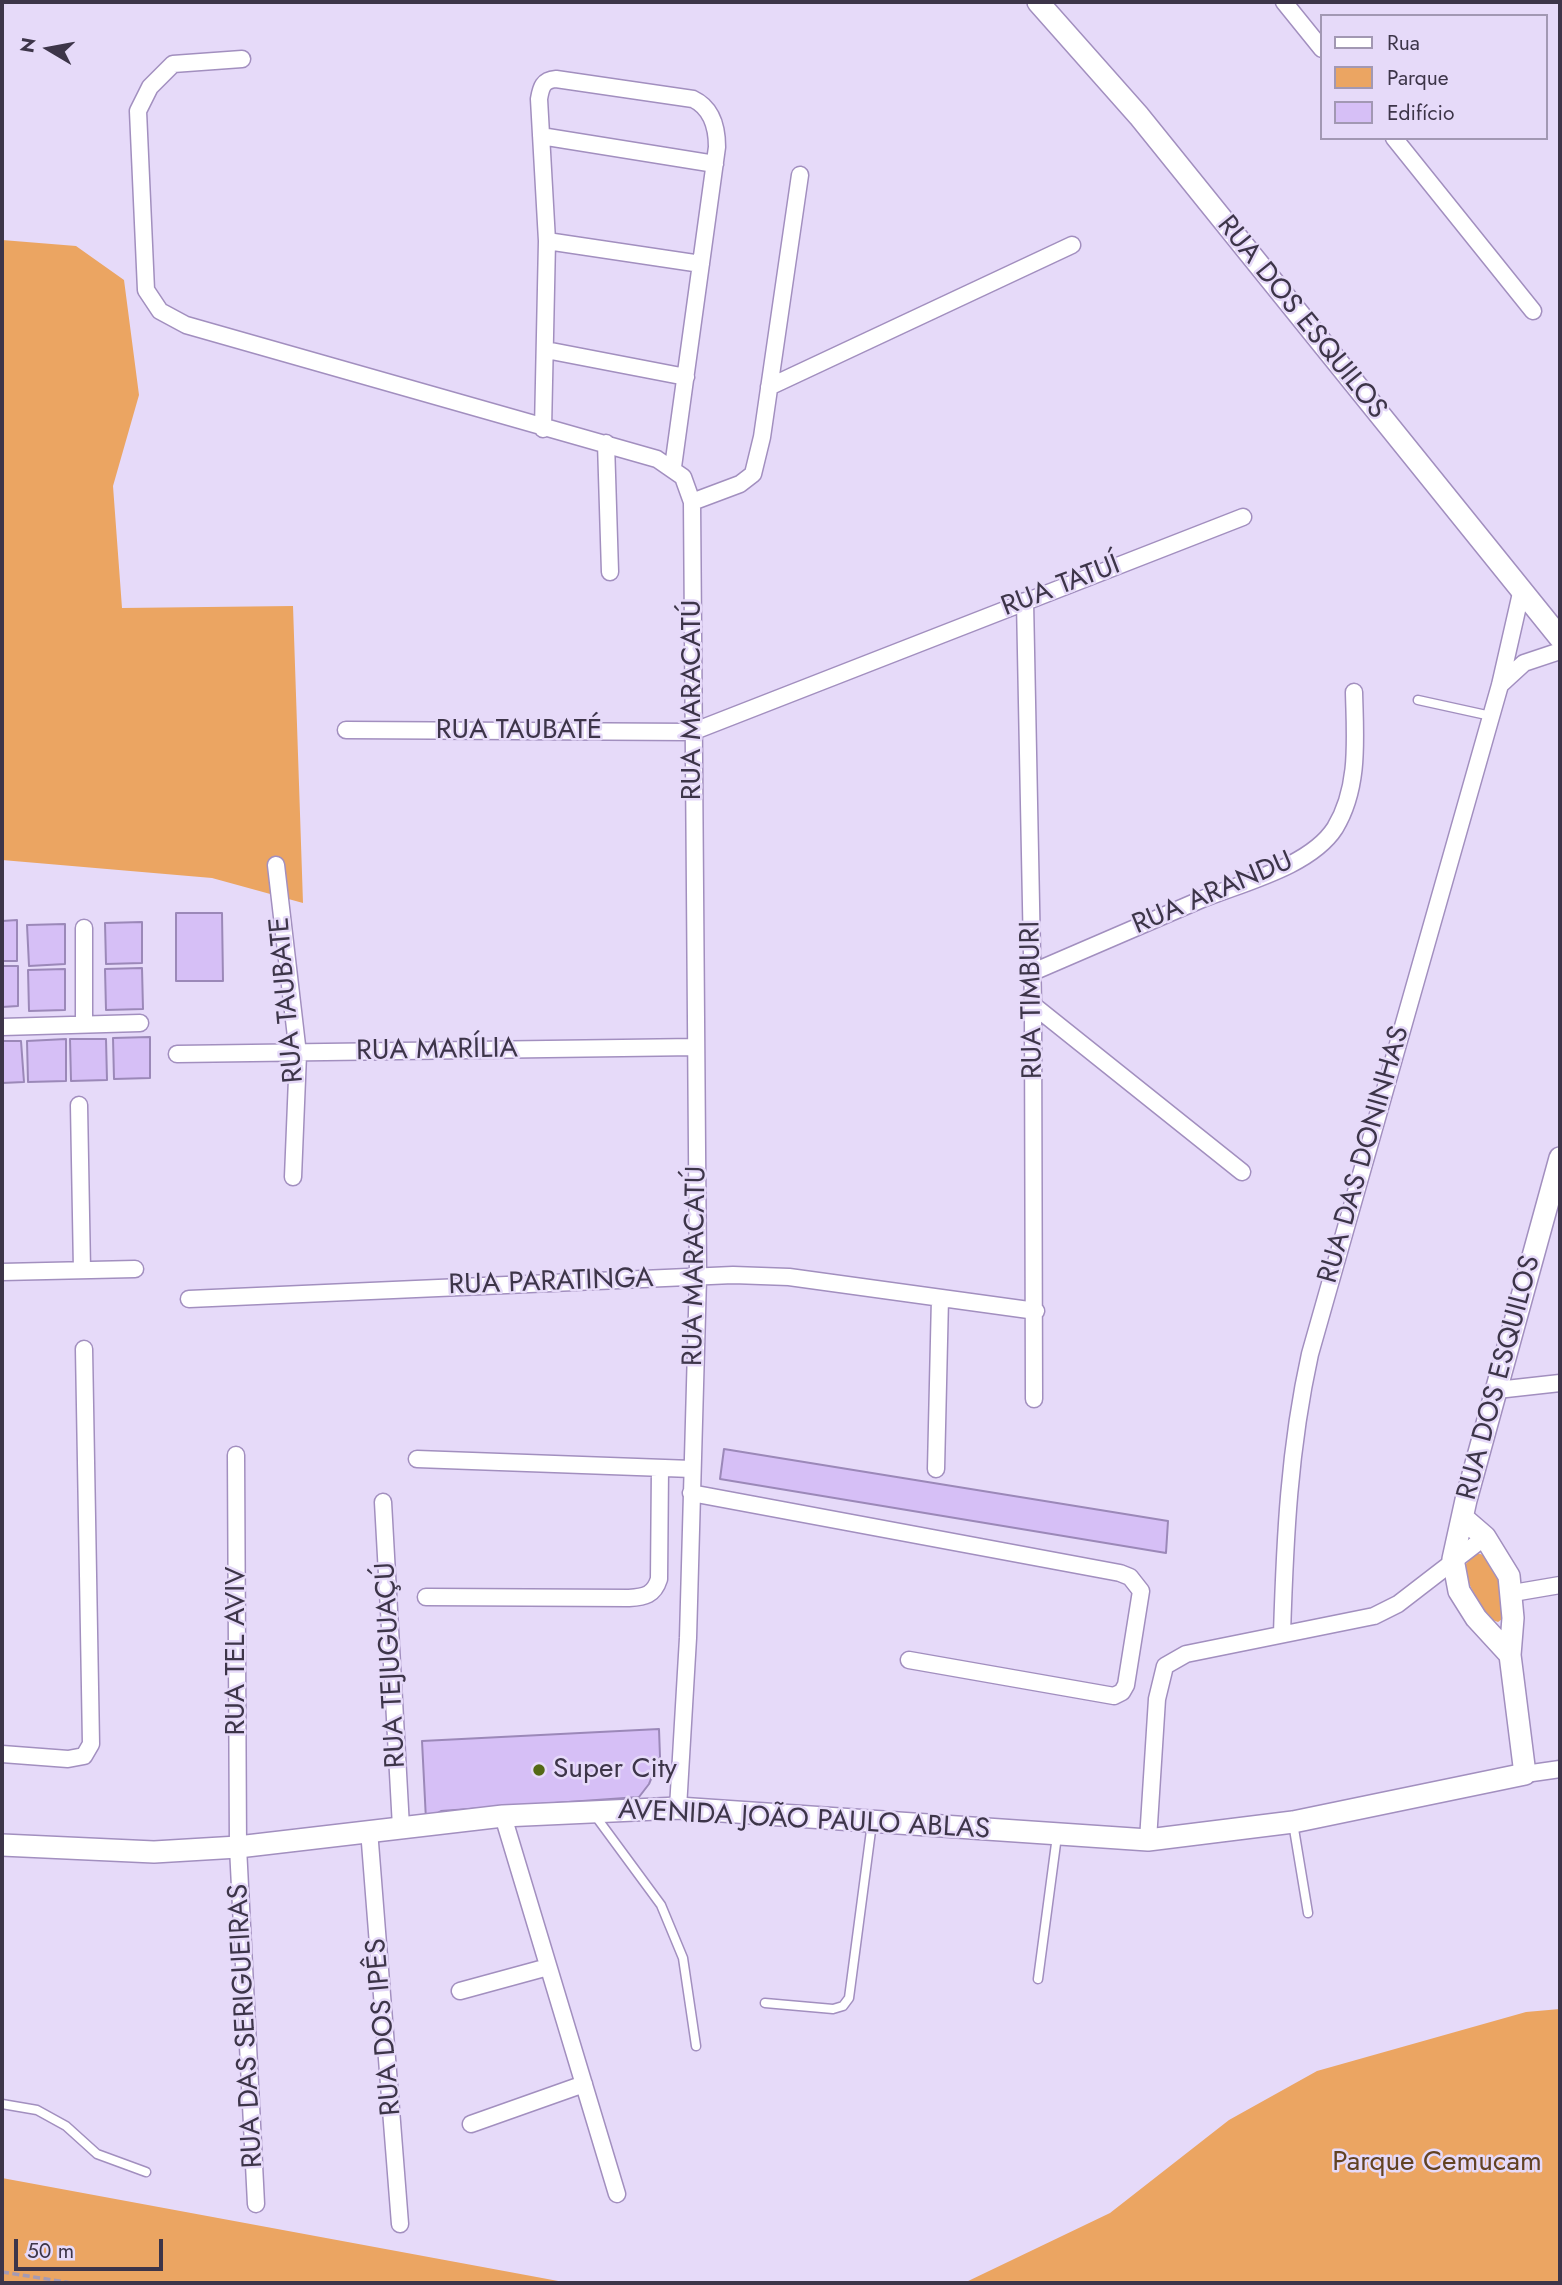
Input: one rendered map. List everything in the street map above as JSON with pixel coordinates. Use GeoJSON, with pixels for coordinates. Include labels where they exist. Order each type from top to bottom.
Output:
{"type":"FeatureCollection","features":[{"type":"Feature","properties":{"kind":"street","name":"RUA DOS ESQUILOS"},"geometry":{"type":"LineString","coordinates":[[1038,2],[1139,116],[1521,593],[1560,638]]}},
{"type":"Feature","properties":{"kind":"street"},"geometry":{"type":"LineString","coordinates":[[1284,2],[1320,47]]}},
{"type":"Feature","properties":{"kind":"street"},"geometry":{"type":"LineString","coordinates":[[242,59],[173,64],[150,87],[138,111],[145,277],[151,302],[160,311],[186,326],[543,429],[606,443],[657,459],[673,467],[715,164],[717,134],[708,110],[694,99],[548,80],[541,87],[539,99],[547,241],[543,429]]}},
{"type":"Feature","properties":{"kind":"street"},"geometry":{"type":"LineString","coordinates":[[541,136],[715,164]]}},
{"type":"Feature","properties":{"kind":"street"},"geometry":{"type":"LineString","coordinates":[[1396,140],[1533,311]]}},
{"type":"Feature","properties":{"kind":"street"},"geometry":{"type":"LineString","coordinates":[[692,502],[740,484],[752,474],[762,438],[800,175]]}},
{"type":"Feature","properties":{"kind":"street"},"geometry":{"type":"LineString","coordinates":[[547,241],[701,264]]}},
{"type":"Feature","properties":{"kind":"street"},"geometry":{"type":"LineString","coordinates":[[769,387],[1072,245]]}},
{"type":"Feature","properties":{"kind":"street"},"geometry":{"type":"LineString","coordinates":[[546,351],[685,377]]}},
{"type":"Feature","properties":{"kind":"street"},"geometry":{"type":"LineString","coordinates":[[606,443],[610,572]]}},
{"type":"Feature","properties":{"kind":"street","name":"RUA MARACATÚ"},"geometry":{"type":"LineString","coordinates":[[673,467],[682,477],[692,502],[698,1277],[678,1808]]}},
{"type":"Feature","properties":{"kind":"street","name":"RUA TATUÍ"},"geometry":{"type":"LineString","coordinates":[[692,732],[1243,516]]}},
{"type":"Feature","properties":{"kind":"street","name":"RUA DAS DONINHAS"},"geometry":{"type":"LineString","coordinates":[[1282,1634],[1287,1499],[1297,1415],[1310,1354],[1500,685],[1521,593]]}},
{"type":"Feature","properties":{"kind":"street","name":"RUA TIMBURI"},"geometry":{"type":"LineString","coordinates":[[1025,601],[1033,972],[1036,1311],[1034,1399]]}},
{"type":"Feature","properties":{"kind":"street"},"geometry":{"type":"LineString","coordinates":[[1500,685],[1524,663],[1560,650]]}},
{"type":"Feature","properties":{"kind":"street","name":"RUA ARANDU"},"geometry":{"type":"LineString","coordinates":[[1033,972],[1217,893],[1269,875],[1311,851],[1334,830],[1346,805],[1355,764],[1354,692]]}},
{"type":"Feature","properties":{"kind":"street","name":"RUA TAUBATÉ"},"geometry":{"type":"LineString","coordinates":[[345,730],[692,732]]}},
{"type":"Feature","properties":{"kind":"street","name":"RUA TAUBATE"},"geometry":{"type":"LineString","coordinates":[[276,865],[298,1054],[293,1177]]}},
{"type":"Feature","properties":{"kind":"street"},"geometry":{"type":"LineString","coordinates":[[84,928],[84,1024]]}},
{"type":"Feature","properties":{"kind":"street"},"geometry":{"type":"LineString","coordinates":[[1033,1005],[1242,1172]]}},
{"type":"Feature","properties":{"kind":"street"},"geometry":{"type":"LineString","coordinates":[[2,1027],[140,1023]]}},
{"type":"Feature","properties":{"kind":"street","name":"RUA MARÍLIA"},"geometry":{"type":"LineString","coordinates":[[177,1054],[696,1047]]}},
{"type":"Feature","properties":{"kind":"street"},"geometry":{"type":"LineString","coordinates":[[79,1105],[82,1270]]}},
{"type":"Feature","properties":{"kind":"street","name":"RUA DOS ESQUILOS"},"geometry":{"type":"LineString","coordinates":[[1510,1655],[1476,1618],[1459,1591],[1453,1559],[1497,1390],[1554,1207],[1560,1158]]}},
{"type":"Feature","properties":{"kind":"street"},"geometry":{"type":"LineString","coordinates":[[2,1272],[135,1269]]}},
{"type":"Feature","properties":{"kind":"street","name":"RUA PARATINGA"},"geometry":{"type":"LineString","coordinates":[[190,1299],[698,1277],[789,1277],[1036,1311]]}},
{"type":"Feature","properties":{"kind":"street"},"geometry":{"type":"LineString","coordinates":[[936,1469],[940,1297]]}},
{"type":"Feature","properties":{"kind":"street"},"geometry":{"type":"LineString","coordinates":[[2,1754],[68,1759],[84,1756],[91,1744],[84,1349]]}},
{"type":"Feature","properties":{"kind":"street"},"geometry":{"type":"LineString","coordinates":[[1497,1390],[1560,1382]]}},
{"type":"Feature","properties":{"kind":"street","name":"RUA TEL AVIV"},"geometry":{"type":"LineString","coordinates":[[236,1455],[237,1847]]}},
{"type":"Feature","properties":{"kind":"street"},"geometry":{"type":"LineString","coordinates":[[417,1459],[692,1469]]}},
{"type":"Feature","properties":{"kind":"street"},"geometry":{"type":"LineString","coordinates":[[426,1597],[629,1598],[650,1595],[656,1589],[659,1579],[660,1468]]}},
{"type":"Feature","properties":{"kind":"street"},"geometry":{"type":"LineString","coordinates":[[691,1493],[1120,1573],[1130,1577],[1141,1591],[1126,1685],[1122,1692],[1114,1696],[909,1660]]}},
{"type":"Feature","properties":{"kind":"street","name":"RUA TEJUGUAÇÚ"},"geometry":{"type":"LineString","coordinates":[[383,1502],[401,1827]]}},
{"type":"Feature","properties":{"kind":"street","name":"RUA DOS ESQUILOS"},"geometry":{"type":"LineString","coordinates":[[1463,1518],[1485,1537],[1502,1562],[1513,1593],[1510,1655],[1525,1774]]}},
{"type":"Feature","properties":{"kind":"street"},"geometry":{"type":"LineString","coordinates":[[1148,1840],[1157,1699],[1165,1666],[1186,1654],[1374,1616],[1398,1604],[1485,1537]]}},
{"type":"Feature","properties":{"kind":"street"},"geometry":{"type":"LineString","coordinates":[[1513,1593],[1560,1585]]}},
{"type":"Feature","properties":{"kind":"street","name":"AVENIDA JOÃO PAULO ABLAS"},"geometry":{"type":"LineString","coordinates":[[2,1845],[154,1852],[237,1847],[503,1816],[678,1808],[1057,1836],[1148,1840],[1293,1822],[1560,1769]]}},
{"type":"Feature","properties":{"kind":"street"},"geometry":{"type":"LineString","coordinates":[[503,1816],[617,2194]]}},
{"type":"Feature","properties":{"kind":"street","name":"RUA DOS IPÊS"},"geometry":{"type":"LineString","coordinates":[[369,1830],[400,2224]]}},
{"type":"Feature","properties":{"kind":"street","name":"RUA DAS SERIGUEIRAS"},"geometry":{"type":"LineString","coordinates":[[237,1847],[256,2204]]}},
{"type":"Feature","properties":{"kind":"street"},"geometry":{"type":"LineString","coordinates":[[460,1991],[548,1967]]}},
{"type":"Feature","properties":{"kind":"street"},"geometry":{"type":"LineString","coordinates":[[471,2124],[584,2084]]}},
{"type":"Feature","properties":{"kind":"lane"},"geometry":{"type":"LineString","coordinates":[[1418,700],[1491,716]]}},
{"type":"Feature","properties":{"kind":"lane"},"geometry":{"type":"LineString","coordinates":[[591,1811],[661,1905],[683,1958],[696,2046]]}},
{"type":"Feature","properties":{"kind":"lane"},"geometry":{"type":"LineString","coordinates":[[1293,1822],[1308,1913]]}},
{"type":"Feature","properties":{"kind":"lane"},"geometry":{"type":"LineString","coordinates":[[765,2003],[833,2009],[843,2006],[849,1998],[872,1823]]}},
{"type":"Feature","properties":{"kind":"lane"},"geometry":{"type":"LineString","coordinates":[[1038,1979],[1057,1836]]}},
{"type":"Feature","properties":{"kind":"lane"},"geometry":{"type":"LineString","coordinates":[[2,2104],[37,2110],[66,2126],[97,2154],[146,2172]]}},
{"type":"Feature","properties":{"kind":"path"},"geometry":{"type":"LineString","coordinates":[[2,2272],[61,2279],[72,2283]]}},
{"type":"Feature","properties":{"kind":"green space"},"geometry":{"type":"Polygon","coordinates":[[[2,240],[76,246],[124,280],[139,395],[113,486],[122,608],[293,606],[303,903],[212,878],[2,860],[2,240]]]}},
{"type":"Feature","properties":{"kind":"green space"},"geometry":{"type":"Polygon","coordinates":[[[1476,1553],[1492,1562],[1501,1578],[1505,1617],[1498,1622],[1487,1618],[1467,1580],[1464,1566],[1476,1553]]]}},
{"type":"Feature","properties":{"kind":"green space","name":"Parque Cemucam"},"geometry":{"type":"Polygon","coordinates":[[[1560,2009],[1560,2283],[964,2283],[1110,2213],[1229,2120],[1317,2071],[1526,2012],[1560,2009]]]}},
{"type":"Feature","properties":{"kind":"green space"},"geometry":{"type":"Polygon","coordinates":[[[2,2178],[569,2283],[2,2283],[2,2178]]]}},
{"type":"Feature","properties":{"kind":"building"},"geometry":{"type":"Polygon","coordinates":[[[176,913],[222,913],[223,981],[176,981],[176,913]]]}},
{"type":"Feature","properties":{"kind":"building"},"geometry":{"type":"Polygon","coordinates":[[[17,920],[17,961],[2,961],[2,921],[17,920]]]}},
{"type":"Feature","properties":{"kind":"building"},"geometry":{"type":"Polygon","coordinates":[[[142,922],[142,963],[106,964],[105,923],[142,922]]]}},
{"type":"Feature","properties":{"kind":"building"},"geometry":{"type":"Polygon","coordinates":[[[65,924],[65,964],[29,966],[27,925],[65,924]]]}},
{"type":"Feature","properties":{"kind":"building"},"geometry":{"type":"Polygon","coordinates":[[[2,966],[18,966],[18,1006],[2,1007],[2,966]]]}},
{"type":"Feature","properties":{"kind":"building"},"geometry":{"type":"Polygon","coordinates":[[[142,968],[143,1009],[106,1010],[105,969],[142,968]]]}},
{"type":"Feature","properties":{"kind":"building"},"geometry":{"type":"Polygon","coordinates":[[[65,969],[65,1010],[29,1011],[28,970],[65,969]]]}},
{"type":"Feature","properties":{"kind":"building"},"geometry":{"type":"Polygon","coordinates":[[[150,1037],[150,1078],[114,1079],[113,1038],[150,1037]]]}},
{"type":"Feature","properties":{"kind":"building"},"geometry":{"type":"Polygon","coordinates":[[[66,1039],[66,1081],[28,1082],[27,1041],[66,1039]]]}},
{"type":"Feature","properties":{"kind":"building"},"geometry":{"type":"Polygon","coordinates":[[[70,1039],[106,1039],[107,1080],[71,1081],[70,1039]]]}},
{"type":"Feature","properties":{"kind":"building"},"geometry":{"type":"Polygon","coordinates":[[[2,1041],[21,1041],[24,1082],[2,1083],[2,1041]]]}},
{"type":"Feature","properties":{"kind":"building"},"geometry":{"type":"Polygon","coordinates":[[[724,1449],[1168,1521],[1166,1553],[720,1479],[724,1449]]]}},
{"type":"Feature","properties":{"kind":"building","name":"Super City"},"geometry":{"type":"Polygon","coordinates":[[[659,1729],[660,1757],[649,1784],[639,1797],[441,1811],[426,1820],[422,1741],[659,1729]]]}},
{"type":"Feature","properties":{"kind":"place","name":"Super City"},"geometry":{"type":"Point","coordinates":[539,1770]}}]}
